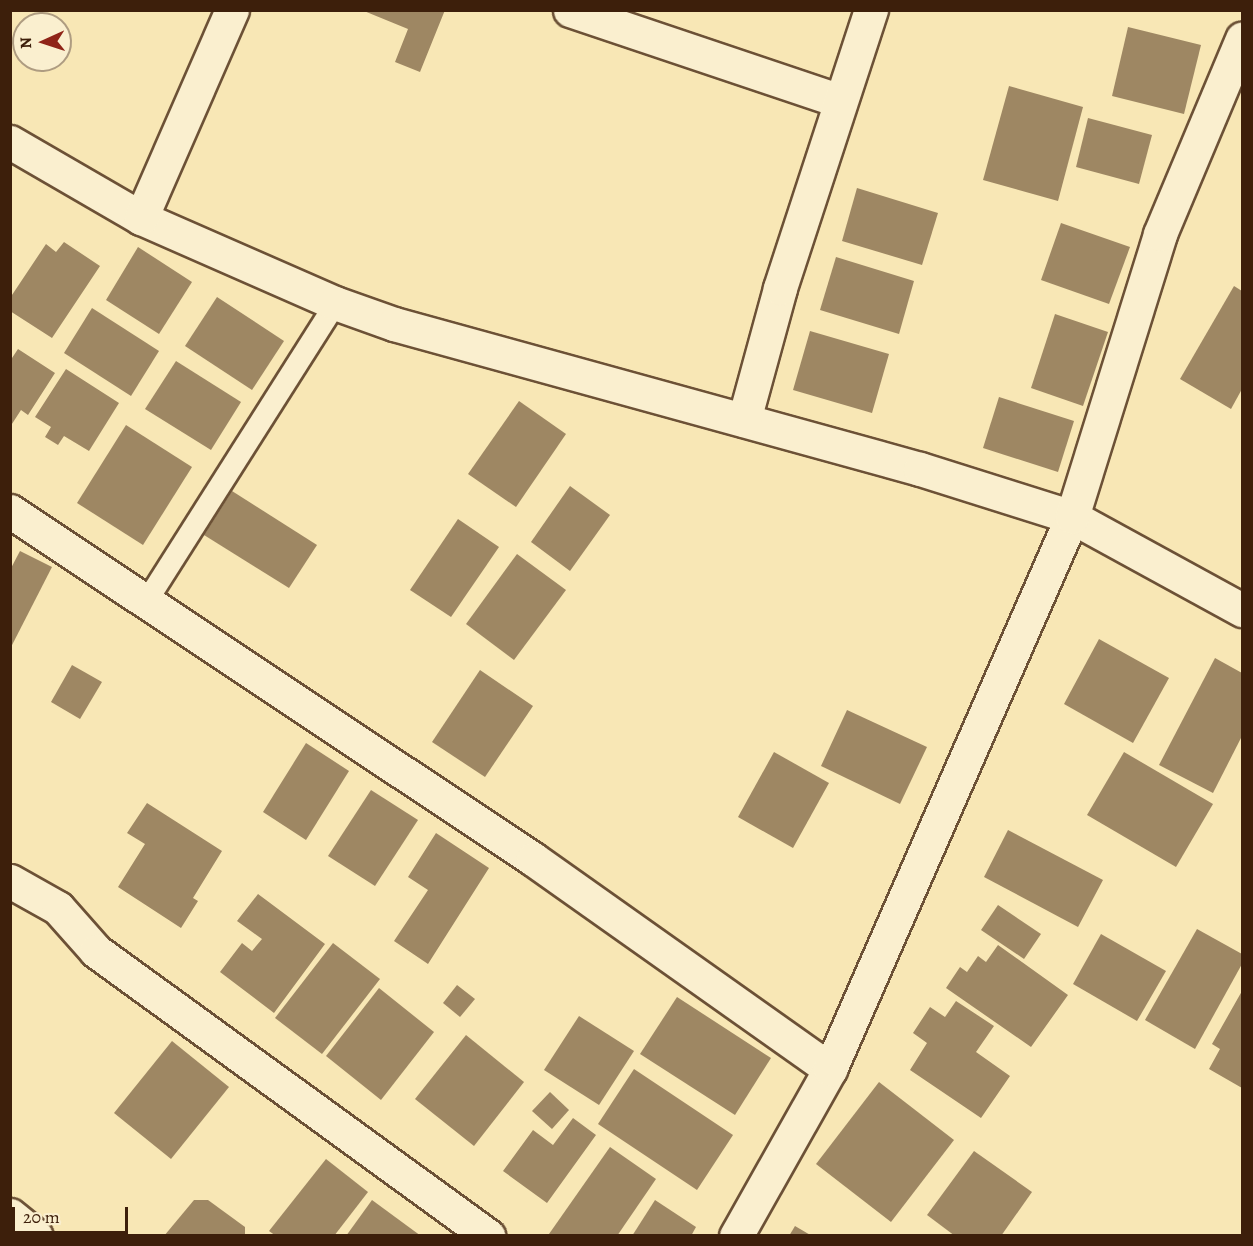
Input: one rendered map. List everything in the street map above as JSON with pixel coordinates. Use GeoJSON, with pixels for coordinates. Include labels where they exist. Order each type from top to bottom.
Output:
{"type":"FeatureCollection","features":[{"type":"Feature","properties":{"kind":"street"},"geometry":{"type":"LineString","coordinates":[[141,218],[232,10]]}},
{"type":"Feature","properties":{"kind":"street"},"geometry":{"type":"LineString","coordinates":[[570,10],[840,101]]}},
{"type":"Feature","properties":{"kind":"street"},"geometry":{"type":"LineString","coordinates":[[744,420],[780,288],[871,10]]}},
{"type":"Feature","properties":{"kind":"street"},"geometry":{"type":"LineString","coordinates":[[736,1236],[830,1069],[1072,517],[1160,234],[1242,39]]}},
{"type":"Feature","properties":{"kind":"street"},"geometry":{"type":"LineString","coordinates":[[10,142],[141,218],[335,303],[394,324],[744,420],[1072,517],[1242,610]]}},
{"type":"Feature","properties":{"kind":"street"},"geometry":{"type":"LineString","coordinates":[[10,511],[533,859],[830,1069]]}},
{"type":"Feature","properties":{"kind":"street"},"geometry":{"type":"LineString","coordinates":[[10,881],[58,908],[96,951],[488,1236]]}},
{"type":"Feature","properties":{"kind":"street"},"geometry":{"type":"LineString","coordinates":[[10,1215],[36,1236]]}},
{"type":"Feature","properties":{"kind":"lane"},"geometry":{"type":"LineString","coordinates":[[146,601],[335,303]]}},
{"type":"Feature","properties":{"kind":"building"},"geometry":{"type":"Polygon","coordinates":[[[445,10],[420,72],[395,62],[408,29],[364,11],[445,10]]]}},
{"type":"Feature","properties":{"kind":"building"},"geometry":{"type":"Polygon","coordinates":[[[1128,27],[1201,45],[1184,114],[1112,96],[1128,27]]]}},
{"type":"Feature","properties":{"kind":"building"},"geometry":{"type":"Polygon","coordinates":[[[1009,86],[1083,107],[1058,201],[983,180],[1009,86]]]}},
{"type":"Feature","properties":{"kind":"building"},"geometry":{"type":"Polygon","coordinates":[[[1088,118],[1152,135],[1139,184],[1076,167],[1088,118]]]}},
{"type":"Feature","properties":{"kind":"building"},"geometry":{"type":"Polygon","coordinates":[[[857,188],[938,213],[922,265],[842,241],[857,188]]]}},
{"type":"Feature","properties":{"kind":"building"},"geometry":{"type":"Polygon","coordinates":[[[1061,223],[1130,247],[1109,304],[1041,280],[1061,223]]]}},
{"type":"Feature","properties":{"kind":"building"},"geometry":{"type":"Polygon","coordinates":[[[64,242],[100,266],[52,338],[10,311],[10,298],[46,244],[56,252],[64,242]]]}},
{"type":"Feature","properties":{"kind":"building"},"geometry":{"type":"Polygon","coordinates":[[[138,247],[192,282],[159,334],[106,300],[138,247]]]}},
{"type":"Feature","properties":{"kind":"building"},"geometry":{"type":"Polygon","coordinates":[[[836,257],[914,281],[899,334],[820,310],[836,257]]]}},
{"type":"Feature","properties":{"kind":"building"},"geometry":{"type":"Polygon","coordinates":[[[1234,286],[1242,291],[1242,389],[1231,409],[1180,379],[1234,286]]]}},
{"type":"Feature","properties":{"kind":"building"},"geometry":{"type":"Polygon","coordinates":[[[217,297],[284,341],[252,390],[185,346],[217,297]]]}},
{"type":"Feature","properties":{"kind":"building"},"geometry":{"type":"Polygon","coordinates":[[[92,308],[159,351],[131,396],[64,353],[92,308]]]}},
{"type":"Feature","properties":{"kind":"building"},"geometry":{"type":"Polygon","coordinates":[[[1055,314],[1108,332],[1083,406],[1031,388],[1055,314]]]}},
{"type":"Feature","properties":{"kind":"building"},"geometry":{"type":"Polygon","coordinates":[[[810,331],[889,354],[872,413],[793,390],[810,331]]]}},
{"type":"Feature","properties":{"kind":"building"},"geometry":{"type":"Polygon","coordinates":[[[18,349],[55,373],[28,415],[21,410],[10,427],[10,361],[18,349]]]}},
{"type":"Feature","properties":{"kind":"building"},"geometry":{"type":"Polygon","coordinates":[[[176,361],[241,402],[211,450],[145,409],[176,361]]]}},
{"type":"Feature","properties":{"kind":"building"},"geometry":{"type":"Polygon","coordinates":[[[66,369],[119,403],[89,451],[64,436],[58,445],[45,437],[51,427],[35,417],[66,369]]]}},
{"type":"Feature","properties":{"kind":"building"},"geometry":{"type":"Polygon","coordinates":[[[999,397],[1074,421],[1058,472],[983,448],[999,397]]]}},
{"type":"Feature","properties":{"kind":"building"},"geometry":{"type":"Polygon","coordinates":[[[519,401],[566,434],[516,507],[468,474],[519,401]]]}},
{"type":"Feature","properties":{"kind":"building"},"geometry":{"type":"Polygon","coordinates":[[[126,425],[192,467],[143,545],[77,503],[126,425]]]}},
{"type":"Feature","properties":{"kind":"building"},"geometry":{"type":"Polygon","coordinates":[[[570,486],[610,515],[570,571],[531,542],[570,486]]]}},
{"type":"Feature","properties":{"kind":"building"},"geometry":{"type":"Polygon","coordinates":[[[232,491],[317,545],[289,588],[204,535],[232,491]]]}},
{"type":"Feature","properties":{"kind":"building"},"geometry":{"type":"Polygon","coordinates":[[[458,519],[499,547],[451,617],[410,590],[458,519]]]}},
{"type":"Feature","properties":{"kind":"building"},"geometry":{"type":"Polygon","coordinates":[[[20,551],[52,567],[10,649],[10,570],[20,551]]]}},
{"type":"Feature","properties":{"kind":"building"},"geometry":{"type":"Polygon","coordinates":[[[517,554],[566,590],[514,660],[466,624],[517,554]]]}},
{"type":"Feature","properties":{"kind":"building"},"geometry":{"type":"Polygon","coordinates":[[[1099,639],[1169,678],[1133,743],[1064,704],[1099,639]]]}},
{"type":"Feature","properties":{"kind":"building"},"geometry":{"type":"Polygon","coordinates":[[[1215,658],[1242,673],[1242,736],[1213,793],[1159,765],[1215,658]]]}},
{"type":"Feature","properties":{"kind":"building"},"geometry":{"type":"Polygon","coordinates":[[[72,665],[102,682],[80,719],[51,702],[72,665]]]}},
{"type":"Feature","properties":{"kind":"building"},"geometry":{"type":"Polygon","coordinates":[[[480,670],[533,706],[485,777],[432,742],[480,670]]]}},
{"type":"Feature","properties":{"kind":"building"},"geometry":{"type":"Polygon","coordinates":[[[847,710],[927,747],[900,804],[821,766],[847,710]]]}},
{"type":"Feature","properties":{"kind":"building"},"geometry":{"type":"Polygon","coordinates":[[[306,743],[349,771],[306,840],[263,812],[306,743]]]}},
{"type":"Feature","properties":{"kind":"building"},"geometry":{"type":"Polygon","coordinates":[[[774,752],[829,783],[793,848],[738,817],[774,752]]]}},
{"type":"Feature","properties":{"kind":"building"},"geometry":{"type":"Polygon","coordinates":[[[1124,752],[1213,804],[1176,867],[1087,815],[1124,752]]]}},
{"type":"Feature","properties":{"kind":"building"},"geometry":{"type":"Polygon","coordinates":[[[371,790],[418,820],[375,886],[328,856],[371,790]]]}},
{"type":"Feature","properties":{"kind":"building"},"geometry":{"type":"Polygon","coordinates":[[[147,803],[222,851],[193,898],[198,901],[181,928],[118,887],[145,844],[127,833],[147,803]]]}},
{"type":"Feature","properties":{"kind":"building"},"geometry":{"type":"Polygon","coordinates":[[[1008,830],[1103,880],[1078,927],[984,877],[1008,830]]]}},
{"type":"Feature","properties":{"kind":"building"},"geometry":{"type":"Polygon","coordinates":[[[436,833],[489,868],[428,964],[394,941],[428,890],[408,877],[436,833]]]}},
{"type":"Feature","properties":{"kind":"building"},"geometry":{"type":"Polygon","coordinates":[[[258,894],[325,944],[274,1013],[220,972],[242,943],[252,951],[262,939],[237,921],[258,894]]]}},
{"type":"Feature","properties":{"kind":"building"},"geometry":{"type":"Polygon","coordinates":[[[998,905],[1041,934],[1024,959],[981,930],[998,905]]]}},
{"type":"Feature","properties":{"kind":"building"},"geometry":{"type":"Polygon","coordinates":[[[1197,929],[1242,954],[1242,964],[1195,1049],[1145,1020],[1197,929]]]}},
{"type":"Feature","properties":{"kind":"building"},"geometry":{"type":"Polygon","coordinates":[[[1101,934],[1166,971],[1137,1021],[1073,984],[1101,934]]]}},
{"type":"Feature","properties":{"kind":"building"},"geometry":{"type":"Polygon","coordinates":[[[333,943],[380,979],[322,1054],[275,1018],[333,943]]]}},
{"type":"Feature","properties":{"kind":"building"},"geometry":{"type":"Polygon","coordinates":[[[998,945],[1068,995],[1031,1047],[946,988],[960,967],[967,972],[978,956],[986,962],[998,945]]]}},
{"type":"Feature","properties":{"kind":"building"},"geometry":{"type":"Polygon","coordinates":[[[457,985],[475,999],[460,1017],[443,1003],[457,985]]]}},
{"type":"Feature","properties":{"kind":"building"},"geometry":{"type":"Polygon","coordinates":[[[379,988],[434,1032],[381,1100],[326,1056],[379,988]]]}},
{"type":"Feature","properties":{"kind":"building"},"geometry":{"type":"Polygon","coordinates":[[[1242,991],[1242,1088],[1209,1069],[1220,1049],[1212,1044],[1242,991]]]}},
{"type":"Feature","properties":{"kind":"building"},"geometry":{"type":"Polygon","coordinates":[[[677,997],[771,1058],[735,1115],[640,1054],[677,997]]]}},
{"type":"Feature","properties":{"kind":"building"},"geometry":{"type":"Polygon","coordinates":[[[956,1001],[994,1026],[976,1052],[1010,1076],[981,1118],[910,1070],[927,1043],[913,1033],[930,1007],[945,1017],[956,1001]]]}},
{"type":"Feature","properties":{"kind":"building"},"geometry":{"type":"Polygon","coordinates":[[[579,1016],[634,1051],[599,1105],[544,1070],[579,1016]]]}},
{"type":"Feature","properties":{"kind":"building"},"geometry":{"type":"Polygon","coordinates":[[[466,1035],[524,1082],[474,1146],[415,1099],[466,1035]]]}},
{"type":"Feature","properties":{"kind":"building"},"geometry":{"type":"Polygon","coordinates":[[[172,1041],[229,1087],[171,1159],[114,1113],[172,1041]]]}},
{"type":"Feature","properties":{"kind":"building"},"geometry":{"type":"Polygon","coordinates":[[[634,1069],[733,1135],[697,1190],[598,1124],[634,1069]]]}},
{"type":"Feature","properties":{"kind":"building"},"geometry":{"type":"Polygon","coordinates":[[[879,1082],[954,1140],[891,1222],[816,1164],[879,1082]]]}},
{"type":"Feature","properties":{"kind":"building"},"geometry":{"type":"Polygon","coordinates":[[[550,1092],[569,1110],[552,1129],[532,1111],[550,1092]]]}},
{"type":"Feature","properties":{"kind":"building"},"geometry":{"type":"Polygon","coordinates":[[[573,1118],[596,1135],[547,1203],[503,1171],[533,1130],[553,1145],[573,1118]]]}},
{"type":"Feature","properties":{"kind":"building"},"geometry":{"type":"Polygon","coordinates":[[[610,1147],[656,1179],[617,1236],[552,1236],[549,1234],[610,1147]]]}},
{"type":"Feature","properties":{"kind":"building"},"geometry":{"type":"Polygon","coordinates":[[[974,1151],[1032,1192],[1001,1236],[955,1236],[927,1215],[974,1151]]]}},
{"type":"Feature","properties":{"kind":"building"},"geometry":{"type":"Polygon","coordinates":[[[326,1159],[368,1192],[334,1236],[276,1236],[269,1231],[326,1159]]]}},
{"type":"Feature","properties":{"kind":"building"},"geometry":{"type":"Polygon","coordinates":[[[194,1200],[208,1200],[245,1227],[245,1236],[164,1236],[194,1200]]]}},
{"type":"Feature","properties":{"kind":"building"},"geometry":{"type":"Polygon","coordinates":[[[372,1200],[421,1236],[346,1236],[372,1200]]]}},
{"type":"Feature","properties":{"kind":"building"},"geometry":{"type":"Polygon","coordinates":[[[655,1200],[696,1227],[691,1236],[632,1236],[655,1200]]]}},
{"type":"Feature","properties":{"kind":"building"},"geometry":{"type":"Polygon","coordinates":[[[795,1226],[812,1236],[789,1236],[795,1226]]]}}]}
